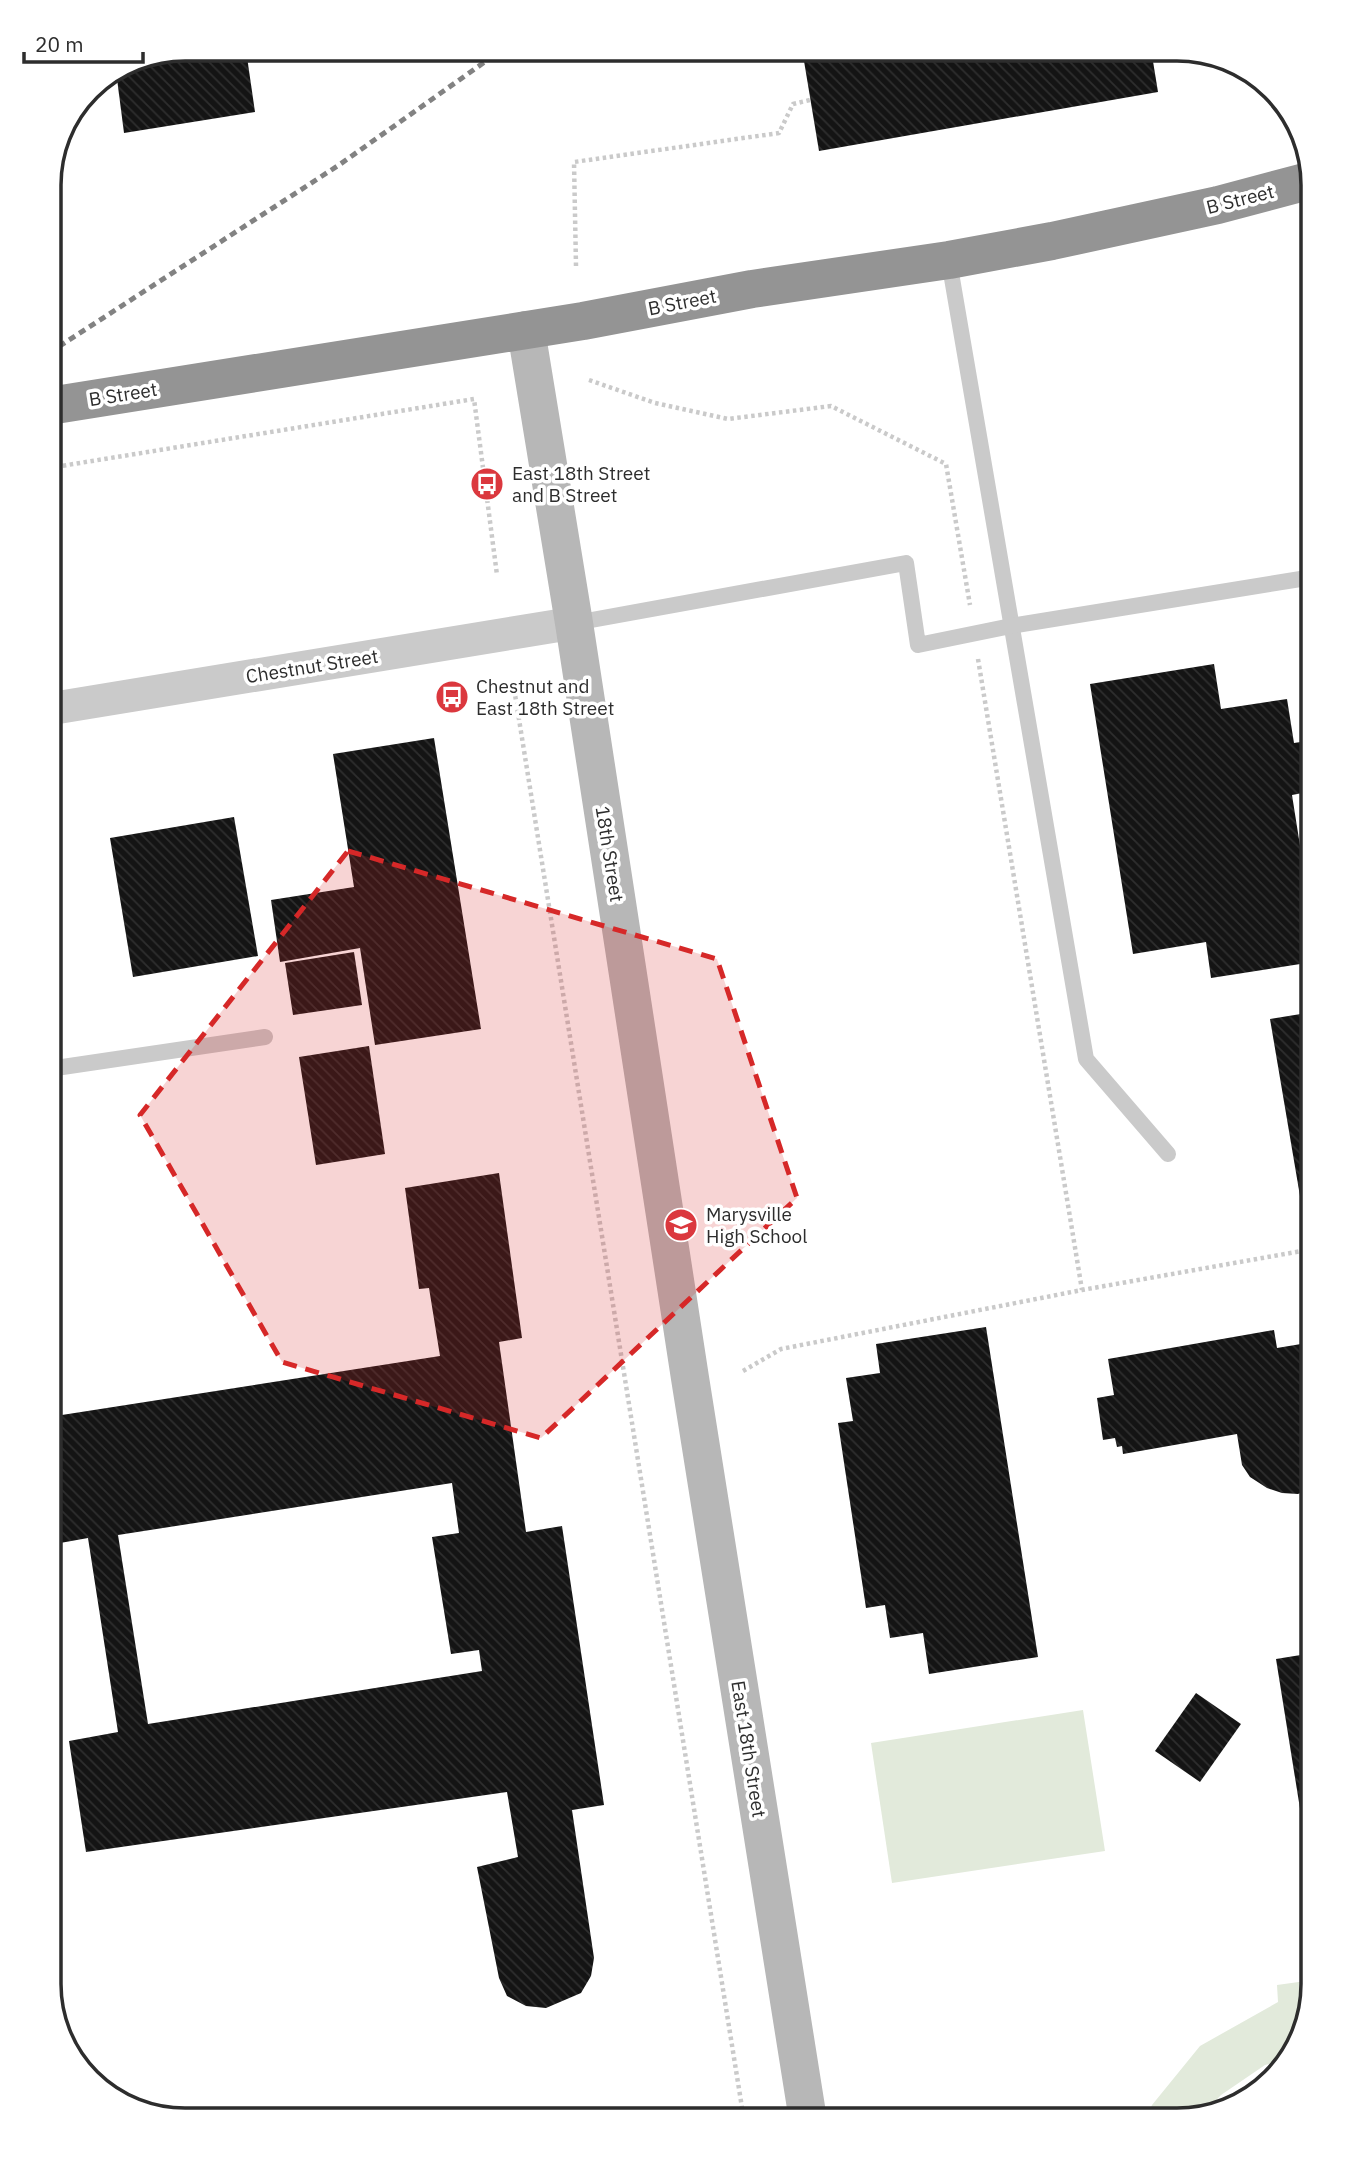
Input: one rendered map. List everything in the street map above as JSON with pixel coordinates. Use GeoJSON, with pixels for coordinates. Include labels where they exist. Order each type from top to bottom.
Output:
{"type":"FeatureCollection","features":[{"type":"Feature","properties":{"kind":"highway","name":"B Street"},"geometry":{"type":"LineString","coordinates":[[62,404],[526,330],[752,289],[949,260],[1217,205],[1301,183]]}},
{"type":"Feature","properties":{"kind":"street","name":"18th Street"},"geometry":{"type":"LineString","coordinates":[[526,330],[574,623],[690,1378]]}},
{"type":"Feature","properties":{"kind":"street","name":"Chestnut Street"},"geometry":{"type":"LineString","coordinates":[[62,707],[574,623]]}},
{"type":"Feature","properties":{"kind":"street","name":"East 18th Street"},"geometry":{"type":"LineString","coordinates":[[690,1378],[806,2108]]}},
{"type":"Feature","properties":{"kind":"lane"},"geometry":{"type":"LineString","coordinates":[[949,260],[1086,1059],[1168,1154]]}},
{"type":"Feature","properties":{"kind":"lane"},"geometry":{"type":"LineString","coordinates":[[574,623],[906,563],[918,645],[1011,626],[1301,579]]}},
{"type":"Feature","properties":{"kind":"lane"},"geometry":{"type":"LineString","coordinates":[[62,1067],[265,1037]]}},
{"type":"Feature","properties":{"kind":"path"},"geometry":{"type":"LineString","coordinates":[[576,266],[574,162],[779,133],[793,104],[810,100]]}},
{"type":"Feature","properties":{"kind":"path"},"geometry":{"type":"LineString","coordinates":[[589,380],[655,403],[728,419],[831,406],[946,464],[1082,1290]]}},
{"type":"Feature","properties":{"kind":"path"},"geometry":{"type":"LineString","coordinates":[[62,466],[474,400],[497,575]]}},
{"type":"Feature","properties":{"kind":"path"},"geometry":{"type":"LineString","coordinates":[[513,682],[742,2108]]}},
{"type":"Feature","properties":{"kind":"path"},"geometry":{"type":"LineString","coordinates":[[743,1371],[781,1349],[1082,1290],[1301,1251]]}},
{"type":"Feature","properties":{"kind":"highlighted area"},"geometry":{"type":"Polygon","coordinates":[[[348,851],[717,959],[797,1198],[541,1438],[282,1362],[140,1115],[348,851]]]}},
{"type":"Feature","properties":{"kind":"green space"},"geometry":{"type":"Polygon","coordinates":[[[1083,1710],[1105,1851],[892,1883],[871,1743],[1083,1710]]]}},
{"type":"Feature","properties":{"kind":"green space"},"geometry":{"type":"Polygon","coordinates":[[[1301,1982],[1294,2024],[1272,2063],[1265,2065],[1209,2104],[1151,2108],[1200,2046],[1278,2002],[1277,1985],[1301,1982]]]}},
{"type":"Feature","properties":{"kind":"building"},"geometry":{"type":"Polygon","coordinates":[[[177,62],[248,62],[255,112],[124,133],[117,81],[153,65],[177,62]]]}},
{"type":"Feature","properties":{"kind":"building"},"geometry":{"type":"Polygon","coordinates":[[[804,62],[1153,62],[1158,92],[819,151],[804,62]]]}},
{"type":"Feature","properties":{"kind":"building"},"geometry":{"type":"Polygon","coordinates":[[[1214,664],[1221,709],[1287,699],[1294,743],[1301,742],[1301,793],[1292,795],[1301,852],[1301,964],[1211,978],[1206,942],[1133,954],[1090,684],[1214,664]]]}},
{"type":"Feature","properties":{"kind":"building"},"geometry":{"type":"Polygon","coordinates":[[[434,738],[481,1029],[375,1045],[360,948],[280,962],[271,900],[354,887],[333,754],[434,738]]]}},
{"type":"Feature","properties":{"kind":"building"},"geometry":{"type":"Polygon","coordinates":[[[234,817],[258,956],[133,977],[110,838],[234,817]]]}},
{"type":"Feature","properties":{"kind":"building"},"geometry":{"type":"Polygon","coordinates":[[[354,952],[362,1005],[293,1015],[285,963],[354,952]]]}},
{"type":"Feature","properties":{"kind":"building"},"geometry":{"type":"Polygon","coordinates":[[[1301,1014],[1301,1202],[1270,1019],[1301,1014]]]}},
{"type":"Feature","properties":{"kind":"building"},"geometry":{"type":"Polygon","coordinates":[[[369,1046],[385,1154],[316,1165],[299,1057],[369,1046]]]}},
{"type":"Feature","properties":{"kind":"building"},"geometry":{"type":"Polygon","coordinates":[[[499,1173],[522,1338],[499,1342],[526,1532],[562,1526],[604,1805],[572,1810],[594,1958],[591,1976],[581,1993],[546,2008],[526,2006],[507,1996],[499,1978],[477,1867],[518,1857],[507,1792],[86,1852],[69,1741],[118,1732],[88,1538],[61,1543],[61,1415],[440,1356],[429,1288],[419,1289],[405,1188],[499,1173]],[[452,1483],[118,1535],[148,1724],[482,1671],[479,1650],[451,1654],[432,1537],[459,1533],[452,1483]]]}},
{"type":"Feature","properties":{"kind":"building"},"geometry":{"type":"Polygon","coordinates":[[[986,1327],[1038,1657],[929,1674],[923,1633],[890,1638],[885,1605],[866,1608],[838,1423],[853,1421],[846,1378],[880,1373],[876,1344],[986,1327]]]}},
{"type":"Feature","properties":{"kind":"building"},"geometry":{"type":"Polygon","coordinates":[[[1274,1330],[1277,1348],[1301,1344],[1301,1493],[1282,1493],[1267,1488],[1250,1477],[1242,1465],[1237,1434],[1123,1454],[1122,1446],[1117,1447],[1115,1438],[1103,1440],[1097,1398],[1114,1395],[1108,1359],[1274,1330]]]}},
{"type":"Feature","properties":{"kind":"building"},"geometry":{"type":"Polygon","coordinates":[[[1301,1655],[1301,1815],[1276,1659],[1301,1655]]]}},
{"type":"Feature","properties":{"kind":"building"},"geometry":{"type":"Polygon","coordinates":[[[1196,1693],[1241,1724],[1200,1782],[1155,1751],[1196,1693]]]}},
{"type":"Feature","properties":{"kind":"railway"},"geometry":{"type":"LineString","coordinates":[[62,345],[339,165],[485,62]]}},
{"type":"Feature","properties":{"kind":"place","name":"East 18th Street and B Street"},"geometry":{"type":"Point","coordinates":[487,484]}},
{"type":"Feature","properties":{"kind":"place","name":"Chestnut and East 18th Street"},"geometry":{"type":"Point","coordinates":[452,697]}},
{"type":"Feature","properties":{"kind":"place","name":"Marysville High School"},"geometry":{"type":"Point","coordinates":[681,1225]}}]}
